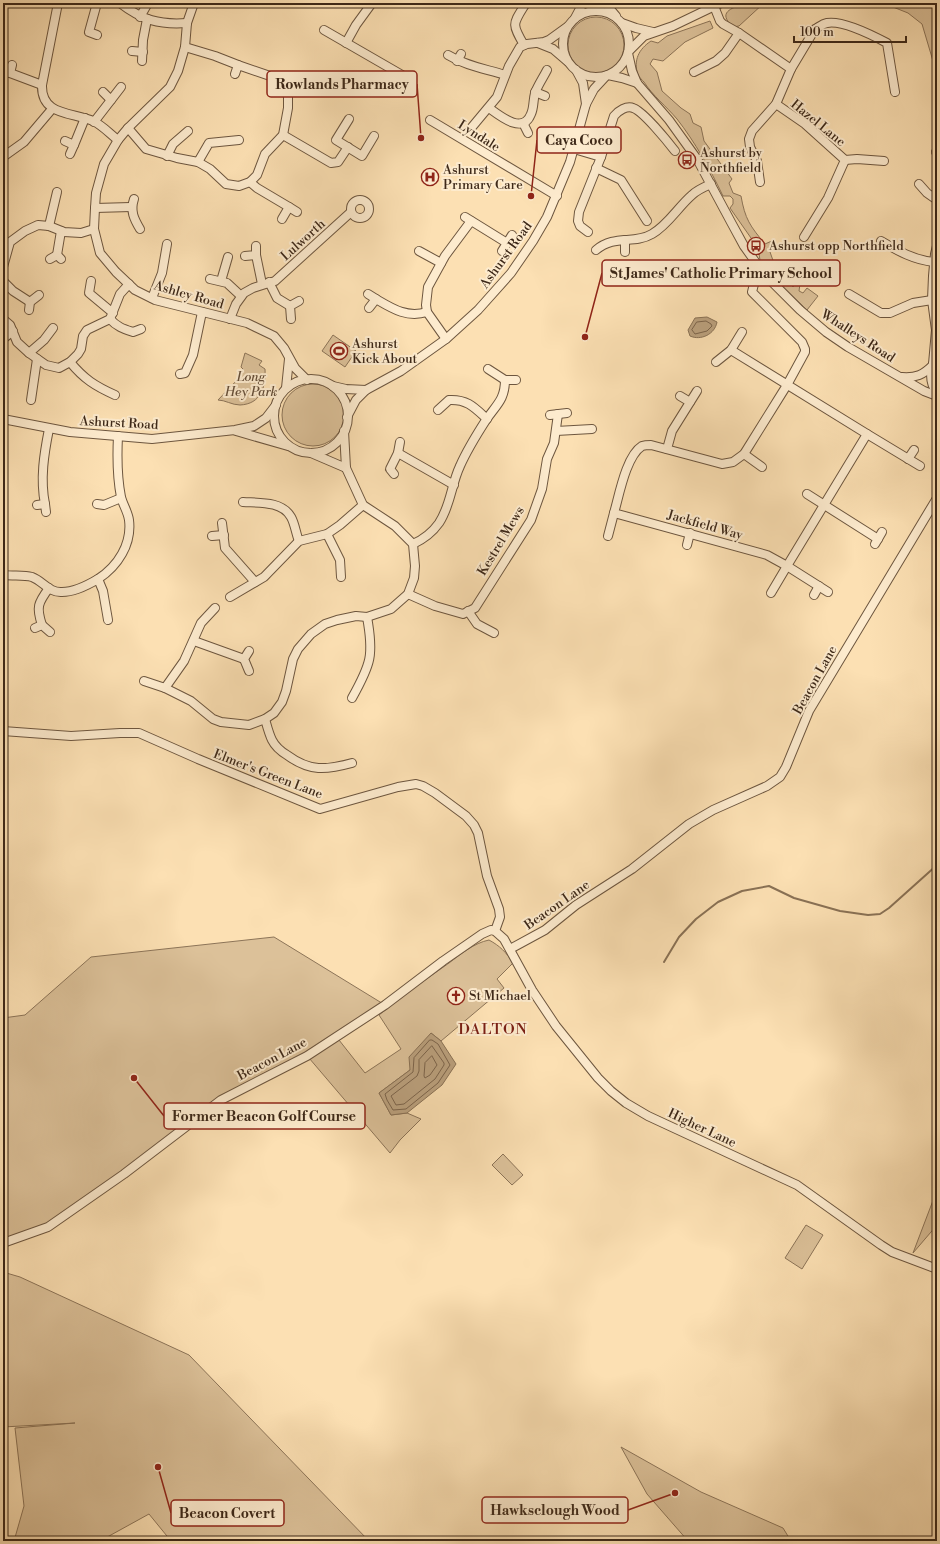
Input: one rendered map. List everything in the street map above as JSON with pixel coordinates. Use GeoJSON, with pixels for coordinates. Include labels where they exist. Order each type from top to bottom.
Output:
{"type":"FeatureCollection","features":[{"type":"Feature","properties":{"kind":"street"},"geometry":{"type":"LineString","coordinates":[[58,3],[42,85],[42,93],[45,101],[52,109],[94,122],[118,140]]}},
{"type":"Feature","properties":{"kind":"street"},"geometry":{"type":"LineString","coordinates":[[97,3],[89,32],[97,35]]}},
{"type":"Feature","properties":{"kind":"street"},"geometry":{"type":"LineString","coordinates":[[120,3],[144,18],[158,22],[187,23]]}},
{"type":"Feature","properties":{"kind":"street"},"geometry":{"type":"LineString","coordinates":[[132,51],[142,57],[144,18],[148,3]]}},
{"type":"Feature","properties":{"kind":"street","name":"Ashley Road"},"geometry":{"type":"LineString","coordinates":[[194,3],[187,23],[185,47],[178,71],[170,88],[128,128],[118,140],[104,164],[96,193],[94,229],[100,253],[116,272],[135,290],[152,298],[230,318],[266,331],[274,336],[284,348],[295,368],[307,380]]}},
{"type":"Feature","properties":{"kind":"street"},"geometry":{"type":"LineString","coordinates":[[346,43],[356,25],[372,3]]}},
{"type":"Feature","properties":{"kind":"street"},"geometry":{"type":"LineString","coordinates":[[524,45],[516,32],[515,24],[526,3]]}},
{"type":"Feature","properties":{"kind":"street"},"geometry":{"type":"LineString","coordinates":[[569,63],[563,44],[565,33],[583,3]]}},
{"type":"Feature","properties":{"kind":"street"},"geometry":{"type":"LineString","coordinates":[[605,3],[627,31],[629,52]]}},
{"type":"Feature","properties":{"kind":"street"},"geometry":{"type":"LineString","coordinates":[[472,127],[497,97],[515,54],[524,45],[533,42],[538,43],[552,49],[576,70],[585,75],[595,77],[607,76],[621,66],[639,39],[653,32],[673,26],[718,5],[720,21],[791,69]]}},
{"type":"Feature","properties":{"kind":"street"},"geometry":{"type":"LineString","coordinates":[[538,43],[555,37],[581,15],[591,12],[607,13],[621,22],[636,28],[653,32]]}},
{"type":"Feature","properties":{"kind":"street"},"geometry":{"type":"LineString","coordinates":[[760,182],[757,161],[750,147],[749,139],[752,131],[776,104],[791,69],[815,30],[826,23],[837,23],[872,35],[887,43],[895,92]]}},
{"type":"Feature","properties":{"kind":"street"},"geometry":{"type":"LineString","coordinates":[[324,30],[402,75],[397,86]]}},
{"type":"Feature","properties":{"kind":"street"},"geometry":{"type":"LineString","coordinates":[[694,72],[716,61],[725,53],[739,33]]}},
{"type":"Feature","properties":{"kind":"street"},"geometry":{"type":"LineString","coordinates":[[128,128],[146,149],[167,156],[198,162],[210,169],[221,181],[226,184],[239,186],[250,182],[257,175],[265,154],[283,135],[288,108],[288,96],[273,77],[185,47]]}},
{"type":"Feature","properties":{"kind":"street","name":"Whalleys Road"},"geometry":{"type":"LineString","coordinates":[[629,52],[637,84]]}},
{"type":"Feature","properties":{"kind":"street"},"geometry":{"type":"LineString","coordinates":[[448,55],[459,57],[466,65],[485,68],[505,75]]}},
{"type":"Feature","properties":{"kind":"street"},"geometry":{"type":"LineString","coordinates":[[235,74],[238,65]]}},
{"type":"Feature","properties":{"kind":"street"},"geometry":{"type":"LineString","coordinates":[[8,70],[42,85]]}},
{"type":"Feature","properties":{"kind":"street"},"geometry":{"type":"LineString","coordinates":[[489,108],[510,122],[523,123],[531,115],[535,92],[547,70]]}},
{"type":"Feature","properties":{"kind":"street","name":"Ashurst Road"},"geometry":{"type":"LineString","coordinates":[[576,70],[582,84],[586,104]]}},
{"type":"Feature","properties":{"kind":"street","name":"Whalleys Road"},"geometry":{"type":"LineString","coordinates":[[607,76],[622,78],[637,84],[669,120],[697,159],[744,246],[764,274],[800,310],[826,332],[848,347],[924,391],[937,394]]}},
{"type":"Feature","properties":{"kind":"street","name":"Ashurst Road"},"geometry":{"type":"LineString","coordinates":[[347,416],[356,400],[369,388],[386,380],[423,357],[446,339],[478,310],[504,282],[540,230],[547,217],[557,196],[574,149],[586,104],[594,90],[607,76]]}},
{"type":"Feature","properties":{"kind":"street"},"geometry":{"type":"LineString","coordinates":[[94,122],[121,88]]}},
{"type":"Feature","properties":{"kind":"street"},"geometry":{"type":"LineString","coordinates":[[103,92],[111,100]]}},
{"type":"Feature","properties":{"kind":"street"},"geometry":{"type":"LineString","coordinates":[[535,92],[545,96]]}},
{"type":"Feature","properties":{"kind":"street","name":"Hazel Lane"},"geometry":{"type":"LineString","coordinates":[[776,104],[805,124],[845,160],[857,159],[884,161]]}},
{"type":"Feature","properties":{"kind":"street"},"geometry":{"type":"LineString","coordinates":[[588,232],[580,226],[578,221],[579,212],[601,157],[614,116],[618,111],[631,107],[636,109],[657,130],[674,151]]}},
{"type":"Feature","properties":{"kind":"street"},"geometry":{"type":"LineString","coordinates":[[4,156],[24,142],[52,109]]}},
{"type":"Feature","properties":{"kind":"street"},"geometry":{"type":"LineString","coordinates":[[70,154],[85,118]]}},
{"type":"Feature","properties":{"kind":"street"},"geometry":{"type":"LineString","coordinates":[[349,119],[336,140],[362,156],[374,136]]}},
{"type":"Feature","properties":{"kind":"street","name":"Lyndale"},"geometry":{"type":"LineString","coordinates":[[430,120],[557,196]]}},
{"type":"Feature","properties":{"kind":"street"},"geometry":{"type":"LineString","coordinates":[[523,123],[528,133]]}},
{"type":"Feature","properties":{"kind":"street"},"geometry":{"type":"LineString","coordinates":[[167,156],[173,144],[188,131]]}},
{"type":"Feature","properties":{"kind":"street"},"geometry":{"type":"LineString","coordinates":[[283,135],[330,163],[338,162],[348,147]]}},
{"type":"Feature","properties":{"kind":"street"},"geometry":{"type":"LineString","coordinates":[[198,162],[209,144],[239,140]]}},
{"type":"Feature","properties":{"kind":"street"},"geometry":{"type":"LineString","coordinates":[[65,142],[74,145]]}},
{"type":"Feature","properties":{"kind":"street"},"geometry":{"type":"LineString","coordinates":[[574,149],[601,157]]}},
{"type":"Feature","properties":{"kind":"street","name":"Hazel Lane"},"geometry":{"type":"LineString","coordinates":[[804,238],[828,198],[845,160]]}},
{"type":"Feature","properties":{"kind":"street"},"geometry":{"type":"LineString","coordinates":[[596,168],[621,180],[647,221]]}},
{"type":"Feature","properties":{"kind":"street"},"geometry":{"type":"LineString","coordinates":[[250,182],[257,188],[297,212]]}},
{"type":"Feature","properties":{"kind":"street"},"geometry":{"type":"LineString","coordinates":[[918,182],[927,193],[937,200]]}},
{"type":"Feature","properties":{"kind":"street"},"geometry":{"type":"LineString","coordinates":[[596,250],[608,242],[645,237],[654,233],[692,195],[710,184]]}},
{"type":"Feature","properties":{"kind":"street"},"geometry":{"type":"LineString","coordinates":[[49,226],[50,201],[57,192]]}},
{"type":"Feature","properties":{"kind":"street"},"geometry":{"type":"LineString","coordinates":[[95,208],[132,203],[135,221],[140,229]]}},
{"type":"Feature","properties":{"kind":"street"},"geometry":{"type":"LineString","coordinates":[[282,219],[289,207]]}},
{"type":"Feature","properties":{"kind":"street","name":"Lulworth"},"geometry":{"type":"LineString","coordinates":[[241,296],[253,288],[275,280],[351,212]]}},
{"type":"Feature","properties":{"kind":"street"},"geometry":{"type":"LineString","coordinates":[[446,339],[427,312],[426,305],[428,287],[468,219],[507,243]]}},
{"type":"Feature","properties":{"kind":"street"},"geometry":{"type":"LineString","coordinates":[[3,267],[5,248],[10,242],[25,231],[38,224],[49,226],[61,231],[81,233],[94,229]]}},
{"type":"Feature","properties":{"kind":"street"},"geometry":{"type":"LineString","coordinates":[[56,257],[61,231]]}},
{"type":"Feature","properties":{"kind":"street"},"geometry":{"type":"LineString","coordinates":[[502,251],[512,235]]}},
{"type":"Feature","properties":{"kind":"street"},"geometry":{"type":"LineString","coordinates":[[625,240],[625,252]]}},
{"type":"Feature","properties":{"kind":"street"},"geometry":{"type":"LineString","coordinates":[[881,240],[904,254],[918,259],[934,262]]}},
{"type":"Feature","properties":{"kind":"street"},"geometry":{"type":"LineString","coordinates":[[152,298],[162,273],[167,244]]}},
{"type":"Feature","properties":{"kind":"street"},"geometry":{"type":"LineString","coordinates":[[937,246],[934,262],[932,300],[936,331],[934,362],[931,373],[931,382],[937,394]]}},
{"type":"Feature","properties":{"kind":"street"},"geometry":{"type":"LineString","coordinates":[[245,256],[256,250],[266,283],[277,298],[290,306]]}},
{"type":"Feature","properties":{"kind":"street"},"geometry":{"type":"LineString","coordinates":[[419,251],[441,263]]}},
{"type":"Feature","properties":{"kind":"street"},"geometry":{"type":"LineString","coordinates":[[221,281],[228,257]]}},
{"type":"Feature","properties":{"kind":"street"},"geometry":{"type":"LineString","coordinates":[[608,536],[626,471],[634,455],[642,446],[647,445],[667,449],[722,464],[733,462],[744,454],[787,385],[803,356],[805,349],[802,342],[752,292],[754,284],[764,274]]}},
{"type":"Feature","properties":{"kind":"street"},"geometry":{"type":"LineString","coordinates":[[210,279],[227,283],[241,296],[230,318]]}},
{"type":"Feature","properties":{"kind":"street"},"geometry":{"type":"LineString","coordinates":[[3,281],[30,306],[39,295]]}},
{"type":"Feature","properties":{"kind":"street"},"geometry":{"type":"LineString","coordinates":[[91,281],[89,293],[112,316],[115,325],[136,334]]}},
{"type":"Feature","properties":{"kind":"street"},"geometry":{"type":"LineString","coordinates":[[3,320],[10,324],[17,342],[29,353],[46,365],[59,368],[74,359],[80,349],[83,336],[87,330],[112,316],[120,294],[129,284]]}},
{"type":"Feature","properties":{"kind":"street"},"geometry":{"type":"LineString","coordinates":[[848,293],[881,313],[890,313],[913,303],[932,300]]}},
{"type":"Feature","properties":{"kind":"street"},"geometry":{"type":"LineString","coordinates":[[368,294],[398,312],[427,312]]}},
{"type":"Feature","properties":{"kind":"street"},"geometry":{"type":"LineString","coordinates":[[369,308],[376,299]]}},
{"type":"Feature","properties":{"kind":"street"},"geometry":{"type":"LineString","coordinates":[[290,306],[299,301]]}},
{"type":"Feature","properties":{"kind":"street"},"geometry":{"type":"LineString","coordinates":[[290,306],[291,319]]}},
{"type":"Feature","properties":{"kind":"street"},"geometry":{"type":"LineString","coordinates":[[180,374],[184,373],[190,363],[202,312]]}},
{"type":"Feature","properties":{"kind":"street"},"geometry":{"type":"LineString","coordinates":[[29,353],[44,340],[53,328]]}},
{"type":"Feature","properties":{"kind":"street"},"geometry":{"type":"LineString","coordinates":[[3,339],[13,331]]}},
{"type":"Feature","properties":{"kind":"street"},"geometry":{"type":"LineString","coordinates":[[716,362],[731,350],[742,332]]}},
{"type":"Feature","properties":{"kind":"street"},"geometry":{"type":"LineString","coordinates":[[731,350],[920,466]]}},
{"type":"Feature","properties":{"kind":"street"},"geometry":{"type":"LineString","coordinates":[[31,400],[37,359]]}},
{"type":"Feature","properties":{"kind":"street","name":"Ashley Road"},"geometry":{"type":"LineString","coordinates":[[286,388],[289,374],[289,359]]}},
{"type":"Feature","properties":{"kind":"street"},"geometry":{"type":"LineString","coordinates":[[70,362],[86,380],[115,395]]}},
{"type":"Feature","properties":{"kind":"street","name":"Whalleys Road"},"geometry":{"type":"LineString","coordinates":[[899,377],[920,376],[934,362]]}},
{"type":"Feature","properties":{"kind":"street"},"geometry":{"type":"LineString","coordinates":[[488,369],[505,380],[516,380]]}},
{"type":"Feature","properties":{"kind":"street"},"geometry":{"type":"LineString","coordinates":[[144,681],[165,688],[191,701],[213,719],[221,722],[249,725],[264,720],[274,713],[282,702],[293,659],[298,649],[311,634],[325,624],[337,620],[356,616],[367,617],[390,609],[408,594],[414,578],[415,566],[413,544],[395,526],[363,505],[346,468],[344,431],[347,416],[343,399],[332,386],[324,382],[307,380],[296,382],[286,388],[276,405],[274,416],[276,428],[281,438],[289,446],[299,451],[310,453],[346,468]]}},
{"type":"Feature","properties":{"kind":"street"},"geometry":{"type":"LineString","coordinates":[[413,544],[425,538],[438,525],[446,511],[459,467],[487,419],[499,404],[505,391],[505,380]]}},
{"type":"Feature","properties":{"kind":"street","name":"Ashurst Road"},"geometry":{"type":"LineString","coordinates":[[332,386],[346,389],[369,388]]}},
{"type":"Feature","properties":{"kind":"street"},"geometry":{"type":"LineString","coordinates":[[667,449],[670,436],[697,391]]}},
{"type":"Feature","properties":{"kind":"street"},"geometry":{"type":"LineString","coordinates":[[680,396],[690,402]]}},
{"type":"Feature","properties":{"kind":"street"},"geometry":{"type":"LineString","coordinates":[[438,410],[449,400],[460,399],[474,406],[487,419]]}},
{"type":"Feature","properties":{"kind":"street","name":"Ashurst Road"},"geometry":{"type":"LineString","coordinates":[[3,419],[70,432],[152,439],[235,430],[254,426],[266,418],[276,405]]}},
{"type":"Feature","properties":{"kind":"street","name":"Kestrel Mews"},"geometry":{"type":"LineString","coordinates":[[468,611],[475,608],[531,520],[542,489],[548,459],[554,443],[558,414]]}},
{"type":"Feature","properties":{"kind":"street"},"geometry":{"type":"LineString","coordinates":[[43,507],[43,468],[49,429]]}},
{"type":"Feature","properties":{"kind":"street"},"geometry":{"type":"LineString","coordinates":[[556,431],[592,429]]}},
{"type":"Feature","properties":{"kind":"street","name":"Ashurst Road"},"geometry":{"type":"LineString","coordinates":[[235,430],[289,446]]}},
{"type":"Feature","properties":{"kind":"street"},"geometry":{"type":"LineString","coordinates":[[310,453],[320,452],[329,448],[337,442],[344,431]]}},
{"type":"Feature","properties":{"kind":"street"},"geometry":{"type":"LineString","coordinates":[[771,594],[867,434]]}},
{"type":"Feature","properties":{"kind":"street"},"geometry":{"type":"LineString","coordinates":[[4,575],[32,577],[58,592],[68,591],[98,579],[108,572],[122,555],[128,539],[129,519],[121,498],[117,460],[118,436]]}},
{"type":"Feature","properties":{"kind":"street"},"geometry":{"type":"LineString","coordinates":[[394,474],[390,469],[398,453],[400,442]]}},
{"type":"Feature","properties":{"kind":"street"},"geometry":{"type":"LineString","coordinates":[[908,459],[914,450]]}},
{"type":"Feature","properties":{"kind":"street"},"geometry":{"type":"LineString","coordinates":[[398,453],[454,485]]}},
{"type":"Feature","properties":{"kind":"street"},"geometry":{"type":"LineString","coordinates":[[744,454],[762,467]]}},
{"type":"Feature","properties":{"kind":"street"},"geometry":{"type":"LineString","coordinates":[[807,494],[878,538]]}},
{"type":"Feature","properties":{"kind":"street"},"geometry":{"type":"LineString","coordinates":[[97,504],[104,505],[121,498]]}},
{"type":"Feature","properties":{"kind":"street","name":"Beacon Lane"},"geometry":{"type":"LineString","coordinates":[[510,949],[545,930],[576,905],[632,869],[701,816],[767,786],[780,777],[786,767],[808,711],[937,498]]}},
{"type":"Feature","properties":{"kind":"street"},"geometry":{"type":"LineString","coordinates":[[243,502],[277,506],[284,509],[291,518],[299,541]]}},
{"type":"Feature","properties":{"kind":"street"},"geometry":{"type":"LineString","coordinates":[[230,597],[264,577],[299,541],[327,534],[363,505]]}},
{"type":"Feature","properties":{"kind":"street","name":"Jackfield Way"},"geometry":{"type":"LineString","coordinates":[[614,513],[767,555],[828,592]]}},
{"type":"Feature","properties":{"kind":"street"},"geometry":{"type":"LineString","coordinates":[[222,523],[225,548],[255,582]]}},
{"type":"Feature","properties":{"kind":"street"},"geometry":{"type":"LineString","coordinates":[[686,545],[690,533]]}},
{"type":"Feature","properties":{"kind":"street"},"geometry":{"type":"LineString","coordinates":[[327,534],[340,560],[341,577]]}},
{"type":"Feature","properties":{"kind":"street"},"geometry":{"type":"LineString","coordinates":[[212,536],[224,535]]}},
{"type":"Feature","properties":{"kind":"street"},"geometry":{"type":"LineString","coordinates":[[98,579],[103,591],[108,620]]}},
{"type":"Feature","properties":{"kind":"street"},"geometry":{"type":"LineString","coordinates":[[814,595],[819,586]]}},
{"type":"Feature","properties":{"kind":"street"},"geometry":{"type":"LineString","coordinates":[[49,588],[38,605],[38,627],[50,632]]}},
{"type":"Feature","properties":{"kind":"street"},"geometry":{"type":"LineString","coordinates":[[408,594],[447,610],[463,614],[468,611],[477,624],[494,633]]}},
{"type":"Feature","properties":{"kind":"street"},"geometry":{"type":"LineString","coordinates":[[165,688],[184,661],[201,623],[215,608]]}},
{"type":"Feature","properties":{"kind":"street"},"geometry":{"type":"LineString","coordinates":[[352,698],[365,674],[371,655],[371,640],[367,617]]}},
{"type":"Feature","properties":{"kind":"street"},"geometry":{"type":"LineString","coordinates":[[194,641],[244,659],[249,671]]}},
{"type":"Feature","properties":{"kind":"street"},"geometry":{"type":"LineString","coordinates":[[244,659],[250,651]]}},
{"type":"Feature","properties":{"kind":"street"},"geometry":{"type":"LineString","coordinates":[[264,720],[272,741],[282,752],[296,762],[313,768],[331,768],[352,763]]}},
{"type":"Feature","properties":{"kind":"street","name":"Elmer's Green Lane"},"geometry":{"type":"LineString","coordinates":[[3,731],[71,736],[139,733],[198,760],[320,809],[398,787],[416,784],[424,786],[466,816],[474,825],[478,833],[487,876],[499,910],[500,917],[494,931]]}},
{"type":"Feature","properties":{"kind":"street","name":"Beacon Lane"},"geometry":{"type":"LineString","coordinates":[[3,1243],[48,1227],[124,1174],[221,1100],[307,1056],[385,1006],[443,961],[482,934],[487,931],[494,931]]}},
{"type":"Feature","properties":{"kind":"street"},"geometry":{"type":"LineString","coordinates":[[494,931],[500,934],[510,949]]}},
{"type":"Feature","properties":{"kind":"street","name":"Higher Lane"},"geometry":{"type":"LineString","coordinates":[[510,949],[532,990],[556,1026],[598,1078],[618,1098],[648,1116],[797,1185],[892,1252],[937,1270]]}},
{"type":"Feature","properties":{"kind":"green space"},"geometry":{"type":"Polygon","coordinates":[[[744,3],[764,3],[739,26],[733,27],[728,22],[726,14],[731,9],[744,3]]]}},
{"type":"Feature","properties":{"kind":"green space"},"geometry":{"type":"Polygon","coordinates":[[[883,3],[896,3],[905,7],[911,3],[937,3],[937,100],[933,98],[933,61],[922,24],[908,13],[883,3]]]}},
{"type":"Feature","properties":{"kind":"green space"},"geometry":{"type":"Polygon","coordinates":[[[596,17],[607,19],[616,25],[622,34],[624,45],[622,56],[616,65],[607,71],[596,73],[585,71],[576,65],[570,56],[568,45],[570,34],[576,25],[585,19],[596,17]]]}},
{"type":"Feature","properties":{"kind":"green space"},"geometry":{"type":"Polygon","coordinates":[[[710,21],[713,28],[685,42],[663,61],[653,59],[650,64],[657,72],[662,91],[690,114],[693,123],[701,127],[704,141],[732,179],[729,183],[733,193],[741,196],[746,217],[755,232],[765,244],[774,240],[776,248],[770,252],[775,266],[793,287],[798,281],[800,284],[799,291],[803,293],[807,288],[818,296],[807,310],[783,287],[760,260],[758,248],[730,208],[733,204],[733,199],[730,196],[723,196],[702,156],[684,128],[673,114],[651,92],[638,75],[636,64],[638,55],[640,51],[651,41],[658,43],[667,36],[710,21]]]}},
{"type":"Feature","properties":{"kind":"green space","name":"Ashurst Kick About"},"geometry":{"type":"Polygon","coordinates":[[[333,335],[356,351],[345,367],[322,351],[333,335]]]}},
{"type":"Feature","properties":{"kind":"green space","name":"Long Hey Park"},"geometry":{"type":"Polygon","coordinates":[[[245,353],[262,361],[259,365],[265,369],[265,376],[261,393],[257,398],[247,404],[237,405],[218,400],[239,378],[243,369],[241,367],[245,353]]]}},
{"type":"Feature","properties":{"kind":"green space"},"geometry":{"type":"Polygon","coordinates":[[[313,384],[330,389],[335,393],[339,398],[344,415],[339,432],[335,437],[330,441],[313,446],[296,441],[291,437],[287,432],[282,415],[287,398],[291,393],[296,389],[313,384]]]}},
{"type":"Feature","properties":{"kind":"green space"},"geometry":{"type":"Polygon","coordinates":[[[274,937],[385,1005],[307,1056],[221,1100],[48,1227],[3,1243],[3,1018],[25,1015],[91,957],[274,937]]]}},
{"type":"Feature","properties":{"kind":"green space"},"geometry":{"type":"Polygon","coordinates":[[[489,940],[502,950],[513,963],[497,979],[504,988],[441,1041],[431,1033],[410,1070],[379,1093],[391,1115],[407,1113],[421,1119],[400,1140],[390,1153],[309,1058],[339,1040],[365,1073],[401,1049],[379,1015],[473,946],[489,940]]]}},
{"type":"Feature","properties":{"kind":"green space"},"geometry":{"type":"Polygon","coordinates":[[[503,1154],[523,1175],[512,1185],[492,1165],[503,1154]]]}},
{"type":"Feature","properties":{"kind":"green space"},"geometry":{"type":"Polygon","coordinates":[[[937,1190],[937,1225],[913,1253],[937,1190]]]}},
{"type":"Feature","properties":{"kind":"green space"},"geometry":{"type":"Polygon","coordinates":[[[806,1225],[823,1235],[802,1269],[785,1258],[806,1225]]]}},
{"type":"Feature","properties":{"kind":"green space"},"geometry":{"type":"Polygon","coordinates":[[[3,1272],[20,1277],[189,1355],[369,1541],[171,1541],[149,1514],[100,1541],[14,1541],[24,1506],[15,1428],[75,1423],[3,1427],[3,1272]]]}},
{"type":"Feature","properties":{"kind":"green space"},"geometry":{"type":"Polygon","coordinates":[[[621,1447],[701,1492],[783,1528],[791,1541],[688,1541],[647,1494],[621,1447]]]}},
{"type":"Feature","properties":{"kind":"water"},"geometry":{"type":"Polygon","coordinates":[[[707,317],[717,322],[713,330],[703,337],[699,338],[690,336],[688,330],[695,318],[707,317]]]}},
{"type":"Feature","properties":{"kind":"water"},"geometry":{"type":"Polygon","coordinates":[[[431,1033],[441,1041],[456,1064],[442,1085],[407,1113],[391,1115],[379,1093],[410,1070],[409,1057],[431,1033]]]}},
{"type":"Feature","properties":{"kind":"waterway"},"geometry":{"type":"LineString","coordinates":[[937,27],[935,49],[937,63]]}},
{"type":"Feature","properties":{"kind":"waterway"},"geometry":{"type":"LineString","coordinates":[[935,94],[937,81]]}},
{"type":"Feature","properties":{"kind":"waterway"},"geometry":{"type":"LineString","coordinates":[[664,962],[679,937],[696,919],[718,902],[742,891],[769,886],[794,898],[840,911],[868,915],[880,914],[889,908],[937,865]]}},
{"type":"Feature","properties":{"kind":"place","name":"Rowlands Pharmacy"},"geometry":{"type":"Point","coordinates":[421,138]}},
{"type":"Feature","properties":{"kind":"place","name":"Ashurst by Northfield"},"geometry":{"type":"Point","coordinates":[687,160]}},
{"type":"Feature","properties":{"kind":"place","name":"Ashurst Primary Care"},"geometry":{"type":"Point","coordinates":[430,177]}},
{"type":"Feature","properties":{"kind":"place","name":"Caya Coco"},"geometry":{"type":"Point","coordinates":[531,196]}},
{"type":"Feature","properties":{"kind":"place","name":"Ashurst opp Northfield"},"geometry":{"type":"Point","coordinates":[756,246]}},
{"type":"Feature","properties":{"kind":"place","name":"St James' Catholic Primary School"},"geometry":{"type":"Point","coordinates":[585,337]}},
{"type":"Feature","properties":{"kind":"place","name":"Ashurst Kick About"},"geometry":{"type":"Point","coordinates":[339,351]}},
{"type":"Feature","properties":{"kind":"place","name":"St Michael"},"geometry":{"type":"Point","coordinates":[456,996]}},
{"type":"Feature","properties":{"kind":"place","name":"Former Beacon Golf Course"},"geometry":{"type":"Point","coordinates":[134,1078]}},
{"type":"Feature","properties":{"kind":"place","name":"Beacon Covert"},"geometry":{"type":"Point","coordinates":[158,1467]}},
{"type":"Feature","properties":{"kind":"place","name":"Hawksclough Wood"},"geometry":{"type":"Point","coordinates":[675,1493]}},
{"type":"Feature","properties":{"kind":"district","name":"DALTON"},"geometry":{"type":"Point","coordinates":[493,1029]}}]}
